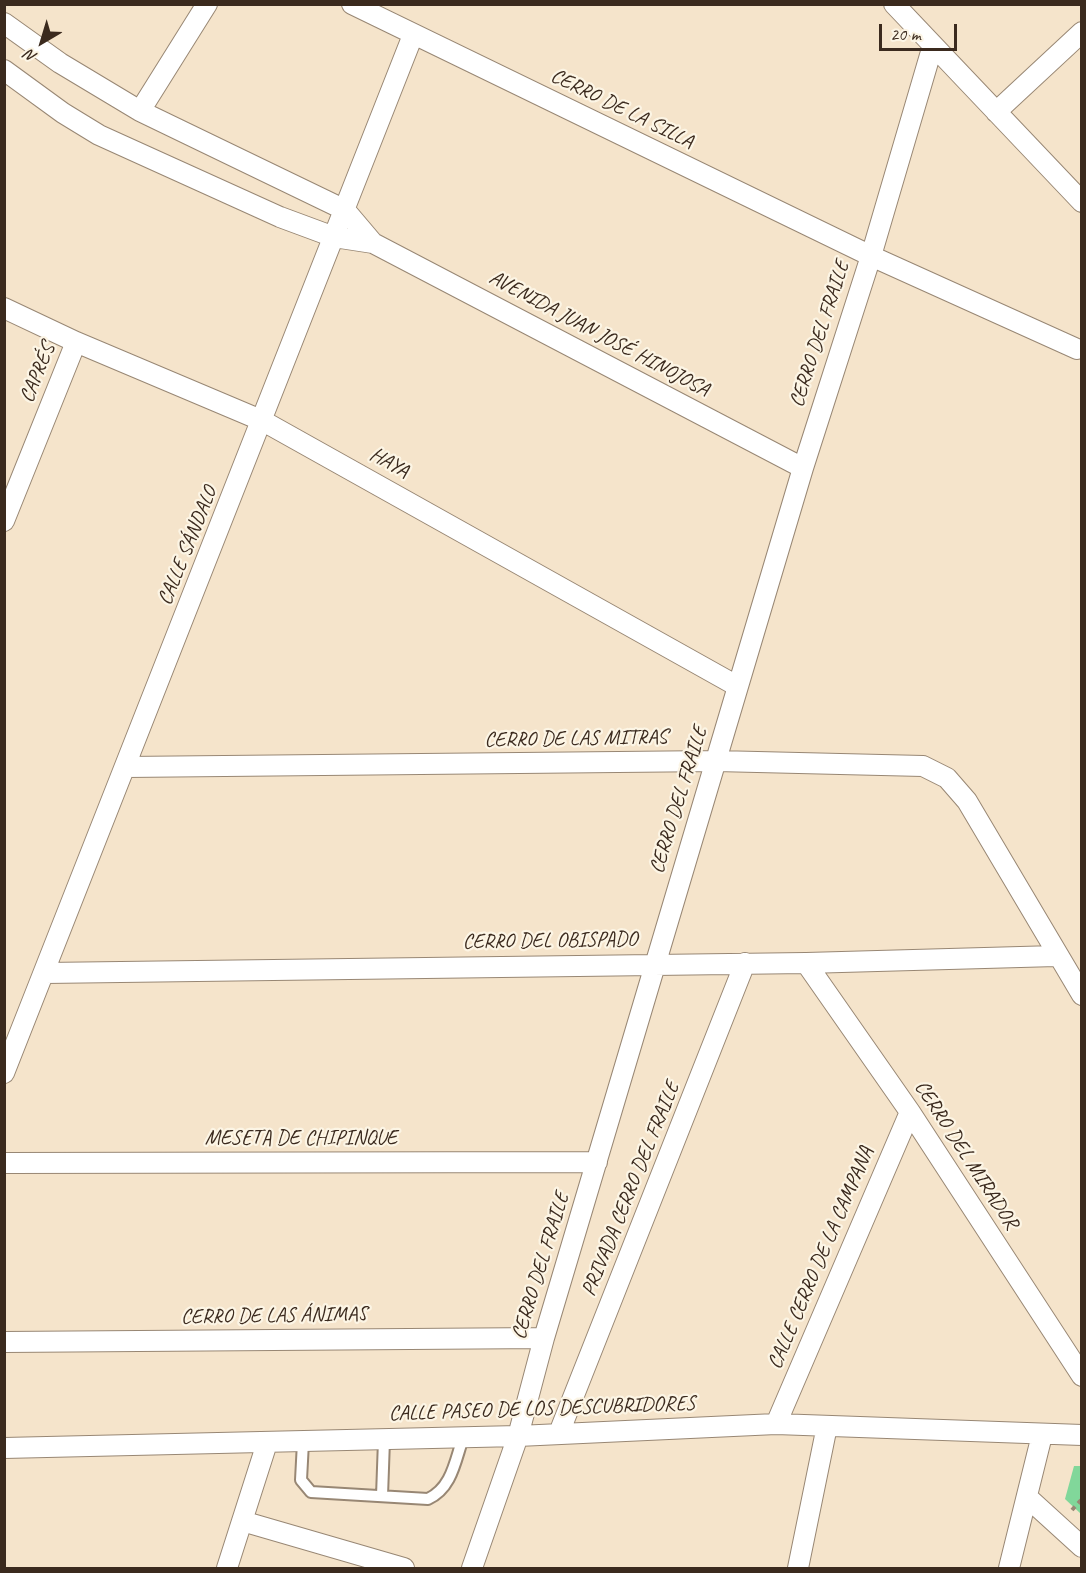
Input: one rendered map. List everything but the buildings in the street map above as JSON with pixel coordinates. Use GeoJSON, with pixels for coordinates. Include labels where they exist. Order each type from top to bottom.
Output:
{"type":"FeatureCollection","features":[{"type":"Feature","properties":{"kind":"street"},"geometry":{"type":"LineString","coordinates":[[140,111],[207,4]]}},
{"type":"Feature","properties":{"kind":"street","name":"CERRO DE LA SILLA"},"geometry":{"type":"LineString","coordinates":[[352,4],[871,256],[1077,349]]}},
{"type":"Feature","properties":{"kind":"street"},"geometry":{"type":"LineString","coordinates":[[894,4],[1082,202]]}},
{"type":"Feature","properties":{"kind":"street","name":"AVENIDA JUAN JOSÉ HINOJOSA"},"geometry":{"type":"LineString","coordinates":[[4,23],[60,63],[140,111],[345,210],[373,243]]}},
{"type":"Feature","properties":{"kind":"street"},"geometry":{"type":"LineString","coordinates":[[996,112],[1082,32]]}},
{"type":"Feature","properties":{"kind":"street","name":"CALLE SÁNDALO"},"geometry":{"type":"LineString","coordinates":[[4,1073],[263,421],[413,35]]}},
{"type":"Feature","properties":{"kind":"street","name":"CERRO DEL FRAILE"},"geometry":{"type":"LineString","coordinates":[[472,1569],[518,1436],[543,1338],[737,686],[803,468],[871,256],[933,45]]}},
{"type":"Feature","properties":{"kind":"street","name":"AVENIDA JUAN JOSÉ HINOJOSA"},"geometry":{"type":"LineString","coordinates":[[4,70],[63,113],[99,135],[280,217],[334,237],[373,243],[803,468]]}},
{"type":"Feature","properties":{"kind":"street","name":"HAYA"},"geometry":{"type":"LineString","coordinates":[[4,308],[76,342],[263,421],[737,686]]}},
{"type":"Feature","properties":{"kind":"street","name":"CAPRÉS"},"geometry":{"type":"LineString","coordinates":[[4,521],[76,342]]}},
{"type":"Feature","properties":{"kind":"street","name":"CERRO DE LAS MITRAS"},"geometry":{"type":"LineString","coordinates":[[126,767],[716,761],[901,763],[923,766],[947,777],[967,801],[1056,956],[1082,995]]}},
{"type":"Feature","properties":{"kind":"street","name":"CERRO DEL OBISPADO"},"geometry":{"type":"LineString","coordinates":[[45,973],[806,963],[1056,956]]}},
{"type":"Feature","properties":{"kind":"street","name":"PRIVADA CERRO DEL FRAILE"},"geometry":{"type":"LineString","coordinates":[[559,1433],[745,963]]}},
{"type":"Feature","properties":{"kind":"street","name":"CERRO DEL MIRADOR"},"geometry":{"type":"LineString","coordinates":[[806,963],[910,1112],[1082,1376]]}},
{"type":"Feature","properties":{"kind":"street","name":"CALLE CERRO DE LA CAMPANA"},"geometry":{"type":"LineString","coordinates":[[776,1424],[910,1112]]}},
{"type":"Feature","properties":{"kind":"street","name":"MESETA DE CHIPINQUE"},"geometry":{"type":"LineString","coordinates":[[4,1163],[597,1162]]}},
{"type":"Feature","properties":{"kind":"street","name":"CERRO DE LAS ÁNIMAS"},"geometry":{"type":"LineString","coordinates":[[4,1342],[543,1338]]}},
{"type":"Feature","properties":{"kind":"street","name":"CALLE PASEO DE LOS DESCUBRIDORES"},"geometry":{"type":"LineString","coordinates":[[4,1448],[463,1438],[776,1424],[1082,1435]]}},
{"type":"Feature","properties":{"kind":"street"},"geometry":{"type":"LineString","coordinates":[[798,1569],[827,1426]]}},
{"type":"Feature","properties":{"kind":"street"},"geometry":{"type":"LineString","coordinates":[[1009,1569],[1042,1435]]}},
{"type":"Feature","properties":{"kind":"street"},"geometry":{"type":"LineString","coordinates":[[227,1569],[267,1443]]}},
{"type":"Feature","properties":{"kind":"street"},"geometry":{"type":"LineString","coordinates":[[1027,1497],[1082,1547]]}},
{"type":"Feature","properties":{"kind":"street"},"geometry":{"type":"LineString","coordinates":[[242,1521],[404,1569]]}},
{"type":"Feature","properties":{"kind":"lane"},"geometry":{"type":"LineString","coordinates":[[303,1442],[301,1480],[311,1492],[428,1499],[441,1493],[448,1481],[463,1438]]}},
{"type":"Feature","properties":{"kind":"lane"},"geometry":{"type":"LineString","coordinates":[[382,1496],[384,1440]]}},
{"type":"Feature","properties":{"kind":"green space"},"geometry":{"type":"Polygon","coordinates":[[[1074,1466],[1081,1466],[1081,1514],[1065,1499],[1074,1466]]]}}]}
